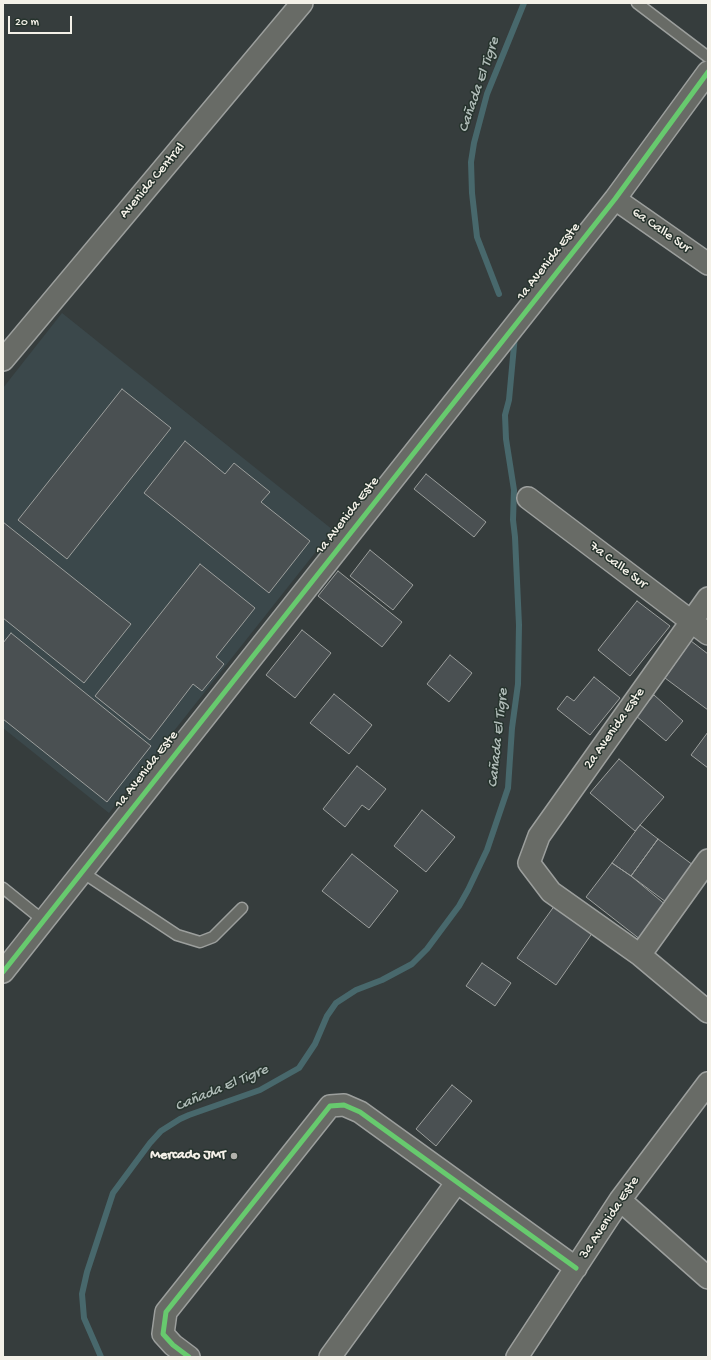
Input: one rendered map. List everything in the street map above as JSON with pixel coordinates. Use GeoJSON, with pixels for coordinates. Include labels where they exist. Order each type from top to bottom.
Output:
{"type":"FeatureCollection","features":[{"type":"Feature","properties":{"kind":"street","name":"Avenida Central"},"geometry":{"type":"LineString","coordinates":[[3,360],[302,3]]}},
{"type":"Feature","properties":{"kind":"street","name":"1a Avenida Este"},"geometry":{"type":"LineString","coordinates":[[3,972],[615,199],[708,72]]}},
{"type":"Feature","properties":{"kind":"street","name":"6a Calle Sur"},"geometry":{"type":"LineString","coordinates":[[615,199],[708,264]]}},
{"type":"Feature","properties":{"kind":"street","name":"7a Calle Sur"},"geometry":{"type":"LineString","coordinates":[[528,498],[708,634]]}},
{"type":"Feature","properties":{"kind":"street","name":"2a Avenida Este"},"geometry":{"type":"LineString","coordinates":[[640,955],[551,892],[529,863],[539,836],[708,598]]}},
{"type":"Feature","properties":{"kind":"street"},"geometry":{"type":"LineString","coordinates":[[708,860],[640,955],[708,1012]]}},
{"type":"Feature","properties":{"kind":"street","name":"3a Avenida Este"},"geometry":{"type":"LineString","coordinates":[[517,1357],[620,1200],[708,1083]]}},
{"type":"Feature","properties":{"kind":"street"},"geometry":{"type":"LineString","coordinates":[[189,1357],[173,1345],[163,1334],[166,1312],[330,1106],[344,1105],[360,1112],[576,1268]]}},
{"type":"Feature","properties":{"kind":"street"},"geometry":{"type":"LineString","coordinates":[[330,1357],[457,1182]]}},
{"type":"Feature","properties":{"kind":"street"},"geometry":{"type":"LineString","coordinates":[[620,1200],[708,1278]]}},
{"type":"Feature","properties":{"kind":"lane"},"geometry":{"type":"LineString","coordinates":[[637,3],[708,57]]}},
{"type":"Feature","properties":{"kind":"lane"},"geometry":{"type":"LineString","coordinates":[[82,872],[177,935],[200,942],[213,937],[242,908]]}},
{"type":"Feature","properties":{"kind":"lane"},"geometry":{"type":"LineString","coordinates":[[3,888],[44,921]]}},
{"type":"Feature","properties":{"kind":"shaded area"},"geometry":{"type":"Polygon","coordinates":[[[62,313],[333,530],[109,813],[3,728],[3,388],[62,313]]]}},
{"type":"Feature","properties":{"kind":"building"},"geometry":{"type":"Polygon","coordinates":[[[122,389],[171,428],[67,559],[18,520],[122,389]]]}},
{"type":"Feature","properties":{"kind":"building"},"geometry":{"type":"Polygon","coordinates":[[[185,441],[225,474],[234,463],[270,492],[261,502],[310,541],[269,593],[144,493],[185,441]]]}},
{"type":"Feature","properties":{"kind":"building"},"geometry":{"type":"Polygon","coordinates":[[[426,474],[486,522],[474,537],[414,489],[426,474]]]}},
{"type":"Feature","properties":{"kind":"building"},"geometry":{"type":"Polygon","coordinates":[[[3,522],[131,624],[84,683],[3,618],[3,522]]]}},
{"type":"Feature","properties":{"kind":"building"},"geometry":{"type":"Polygon","coordinates":[[[370,550],[413,585],[393,610],[350,576],[370,550]]]}},
{"type":"Feature","properties":{"kind":"building"},"geometry":{"type":"Polygon","coordinates":[[[200,564],[255,608],[216,657],[224,664],[202,691],[193,684],[150,740],[95,696],[200,564]]]}},
{"type":"Feature","properties":{"kind":"building"},"geometry":{"type":"Polygon","coordinates":[[[338,571],[402,622],[382,647],[318,596],[338,571]]]}},
{"type":"Feature","properties":{"kind":"building"},"geometry":{"type":"Polygon","coordinates":[[[637,601],[670,626],[630,676],[598,650],[637,601]]]}},
{"type":"Feature","properties":{"kind":"building"},"geometry":{"type":"Polygon","coordinates":[[[302,630],[331,653],[295,698],[266,675],[302,630]]]}},
{"type":"Feature","properties":{"kind":"building"},"geometry":{"type":"Polygon","coordinates":[[[11,633],[151,746],[107,802],[3,719],[3,643],[11,633]]]}},
{"type":"Feature","properties":{"kind":"building"},"geometry":{"type":"Polygon","coordinates":[[[691,641],[708,654],[708,710],[665,678],[691,641]]]}},
{"type":"Feature","properties":{"kind":"building"},"geometry":{"type":"Polygon","coordinates":[[[450,655],[472,673],[449,702],[427,684],[450,655]]]}},
{"type":"Feature","properties":{"kind":"building"},"geometry":{"type":"Polygon","coordinates":[[[594,677],[620,698],[590,735],[557,709],[567,696],[574,701],[594,677]]]}},
{"type":"Feature","properties":{"kind":"building"},"geometry":{"type":"Polygon","coordinates":[[[334,694],[372,725],[349,754],[310,723],[334,694]]]}},
{"type":"Feature","properties":{"kind":"building"},"geometry":{"type":"Polygon","coordinates":[[[654,695],[683,721],[666,741],[636,716],[654,695]]]}},
{"type":"Feature","properties":{"kind":"building"},"geometry":{"type":"Polygon","coordinates":[[[708,732],[708,768],[691,755],[708,732]]]}},
{"type":"Feature","properties":{"kind":"building"},"geometry":{"type":"Polygon","coordinates":[[[619,759],[664,797],[635,831],[590,793],[619,759]]]}},
{"type":"Feature","properties":{"kind":"building"},"geometry":{"type":"Polygon","coordinates":[[[357,766],[386,789],[369,810],[362,805],[345,827],[323,809],[357,766]]]}},
{"type":"Feature","properties":{"kind":"building"},"geometry":{"type":"Polygon","coordinates":[[[422,810],[455,837],[426,872],[394,846],[422,810]]]}},
{"type":"Feature","properties":{"kind":"building"},"geometry":{"type":"Polygon","coordinates":[[[640,825],[658,839],[631,876],[612,863],[640,825]]]}},
{"type":"Feature","properties":{"kind":"building"},"geometry":{"type":"Polygon","coordinates":[[[658,839],[693,865],[666,902],[631,876],[658,839]]]}},
{"type":"Feature","properties":{"kind":"building"},"geometry":{"type":"Polygon","coordinates":[[[352,854],[398,891],[369,928],[322,891],[352,854]]]}},
{"type":"Feature","properties":{"kind":"building"},"geometry":{"type":"Polygon","coordinates":[[[612,863],[631,876],[667,906],[641,940],[586,897],[612,863]]]}},
{"type":"Feature","properties":{"kind":"building"},"geometry":{"type":"Polygon","coordinates":[[[555,905],[593,932],[556,985],[517,958],[555,905]]]}},
{"type":"Feature","properties":{"kind":"building"},"geometry":{"type":"Polygon","coordinates":[[[482,963],[511,983],[495,1006],[466,986],[482,963]]]}},
{"type":"Feature","properties":{"kind":"building"},"geometry":{"type":"Polygon","coordinates":[[[452,1085],[472,1101],[436,1146],[416,1129],[452,1085]]]}},
{"type":"Feature","properties":{"kind":"waterway","name":"Cañada El Tigre"},"geometry":{"type":"LineString","coordinates":[[499,294],[477,237],[472,193],[471,162],[474,143],[487,94],[524,3]]}},
{"type":"Feature","properties":{"kind":"waterway","name":"Cañada El Tigre"},"geometry":{"type":"LineString","coordinates":[[101,1357],[84,1318],[82,1294],[87,1272],[113,1193],[150,1143],[161,1131],[180,1119],[260,1090],[299,1068],[315,1044],[327,1016],[336,1003],[356,990],[382,980],[412,964],[427,949],[459,906],[487,850],[508,788],[512,728],[518,684],[519,625],[513,520],[514,490],[506,439],[505,415],[509,400],[515,335]]}},
{"type":"Feature","properties":{"kind":"cycle path"},"geometry":{"type":"LineString","coordinates":[[3,972],[615,199],[708,72]]}},
{"type":"Feature","properties":{"kind":"cycle path"},"geometry":{"type":"LineString","coordinates":[[189,1357],[173,1345],[163,1334],[166,1312],[330,1106],[344,1105],[360,1112],[576,1268]]}},
{"type":"Feature","properties":{"kind":"place","name":"Mercado JMT"},"geometry":{"type":"Point","coordinates":[234,1156]}}]}
